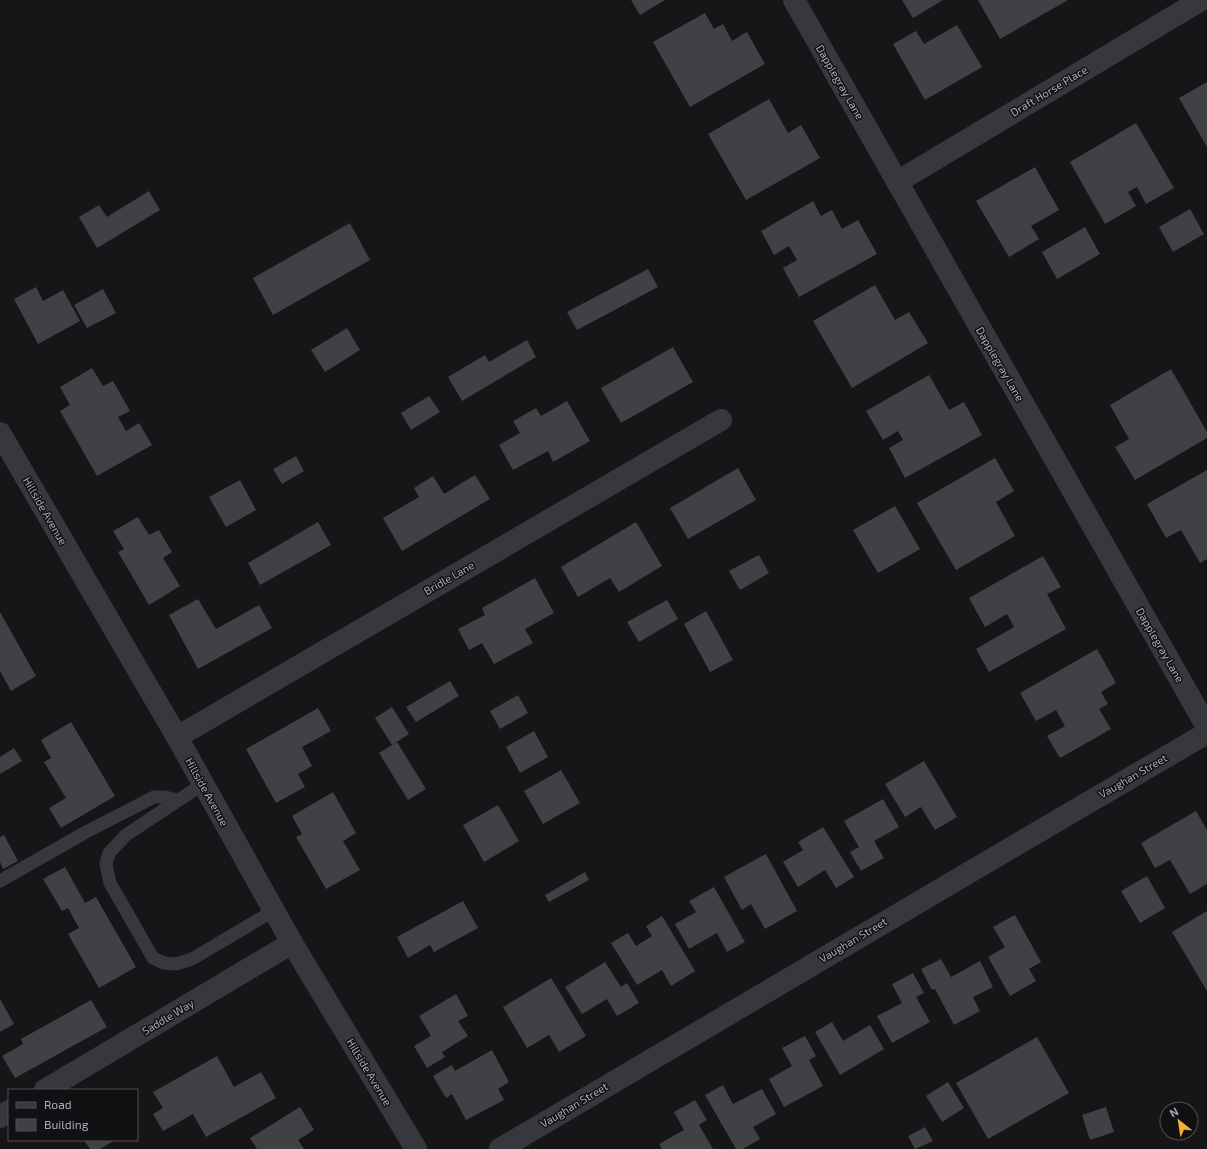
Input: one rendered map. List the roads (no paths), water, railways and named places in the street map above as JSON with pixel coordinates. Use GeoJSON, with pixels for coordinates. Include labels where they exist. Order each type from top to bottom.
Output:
{"type":"FeatureCollection","features":[{"type":"Feature","properties":{"kind":"street","name":"Dapplegray Lane"},"geometry":{"type":"LineString","coordinates":[[794,0],[1207,727]]}},
{"type":"Feature","properties":{"kind":"street","name":"Draft Horse Place"},"geometry":{"type":"LineString","coordinates":[[897,182],[1201,0]]}},
{"type":"Feature","properties":{"kind":"street","name":"Bridle Lane"},"geometry":{"type":"LineString","coordinates":[[177,737],[721,420]]}},
{"type":"Feature","properties":{"kind":"street","name":"Hillside Avenue"},"geometry":{"type":"LineString","coordinates":[[0,433],[177,737],[273,911],[416,1149]]}},
{"type":"Feature","properties":{"kind":"street","name":"Vaughan Street"},"geometry":{"type":"LineString","coordinates":[[500,1149],[1207,733]]}},
{"type":"Feature","properties":{"kind":"street","name":"Saddle Way"},"geometry":{"type":"LineString","coordinates":[[47,1089],[292,943]]}},
{"type":"Feature","properties":{"kind":"lane"},"geometry":{"type":"LineString","coordinates":[[203,784],[126,834],[109,853],[106,864],[110,883],[153,958],[164,963],[176,964],[192,959],[273,911]]}},
{"type":"Feature","properties":{"kind":"lane"},"geometry":{"type":"LineString","coordinates":[[0,881],[86,832],[154,797],[165,797],[178,800]]}}]}
